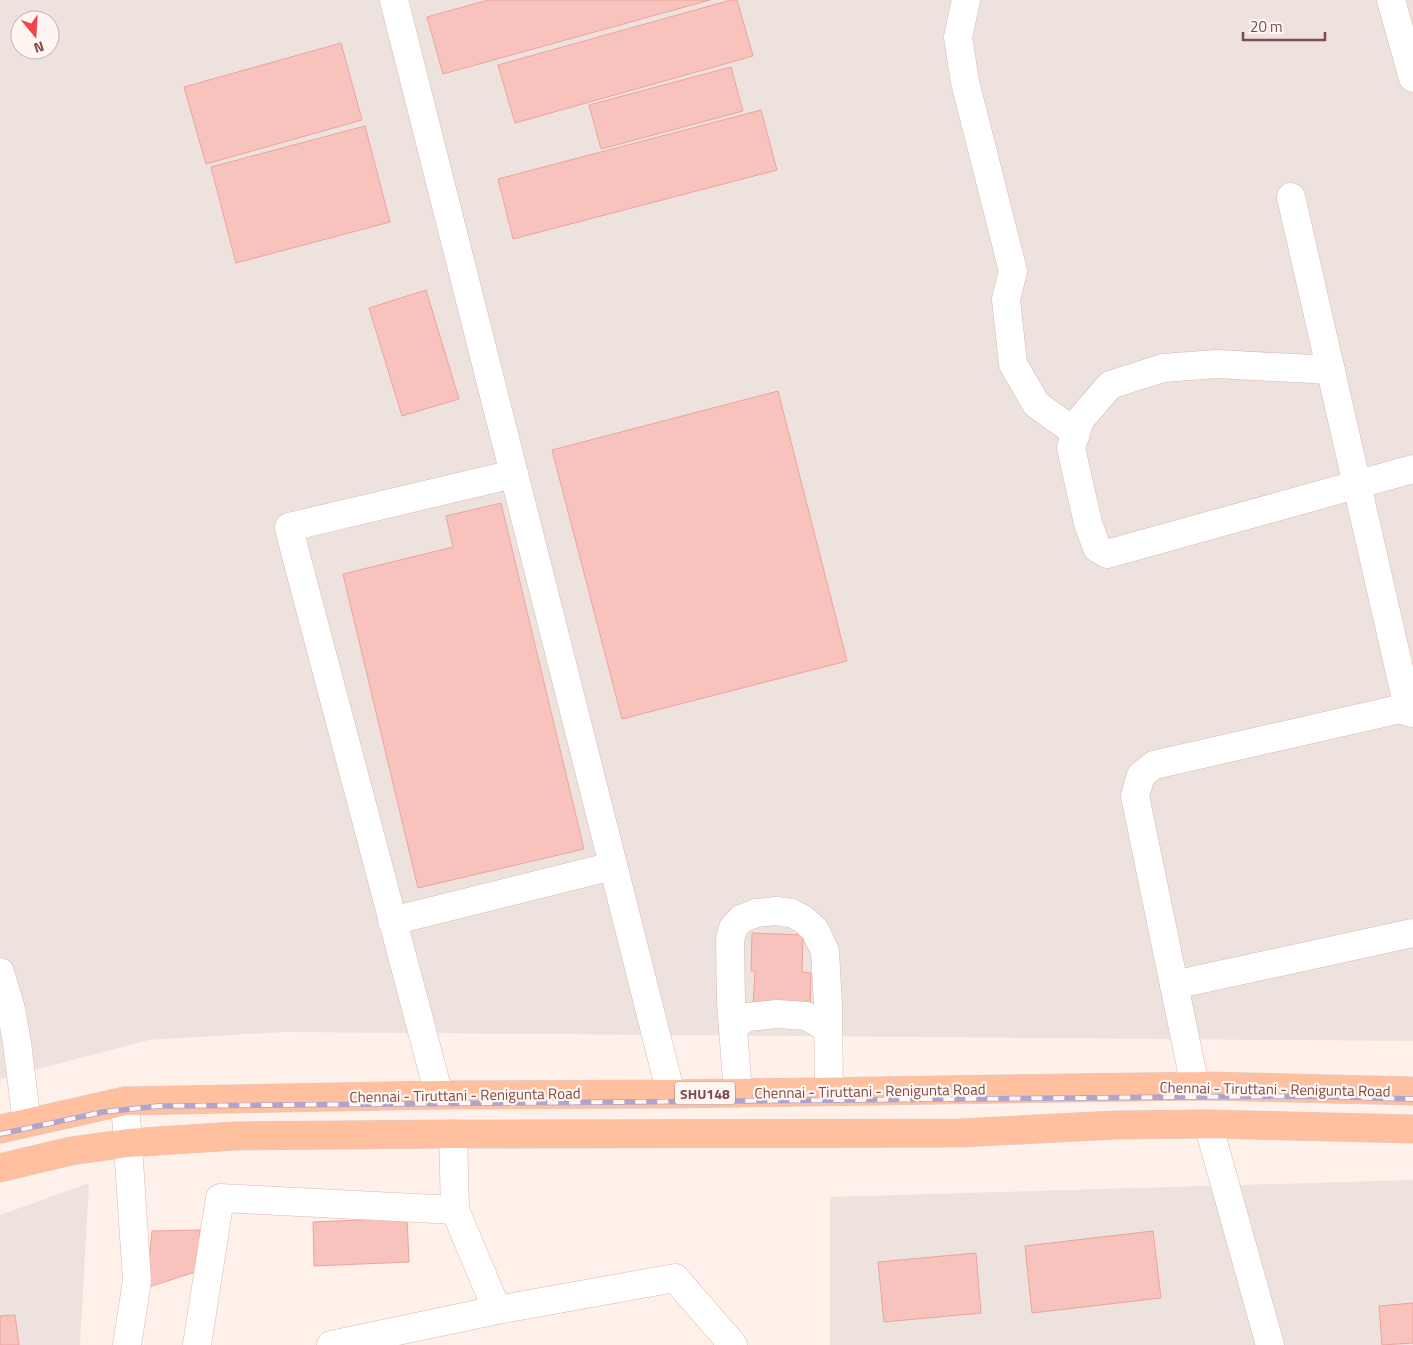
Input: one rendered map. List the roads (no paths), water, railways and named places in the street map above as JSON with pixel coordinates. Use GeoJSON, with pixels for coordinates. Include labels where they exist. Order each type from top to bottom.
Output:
{"type":"FeatureCollection","features":[{"type":"Feature","properties":{"kind":"main road","name":"Chennai - Tiruttani - Renigunta Road"},"geometry":{"type":"LineString","coordinates":[[0,1129],[125,1101],[439,1095],[671,1094],[1195,1086],[1413,1091]]}},
{"type":"Feature","properties":{"kind":"main road"},"geometry":{"type":"LineString","coordinates":[[0,1168],[71,1151],[128,1143],[235,1136],[960,1134],[1114,1125],[1208,1124],[1413,1129]]}},
{"type":"Feature","properties":{"kind":"street"},"geometry":{"type":"LineString","coordinates":[[394,0],[671,1094]]}},
{"type":"Feature","properties":{"kind":"street"},"geometry":{"type":"LineString","coordinates":[[966,0],[958,37],[965,82],[1013,271],[1006,300],[1013,364],[1036,404],[1076,433]]}},
{"type":"Feature","properties":{"kind":"street"},"geometry":{"type":"LineString","coordinates":[[1391,0],[1413,78]]}},
{"type":"Feature","properties":{"kind":"street"},"geometry":{"type":"LineString","coordinates":[[1291,197],[1411,713]]}},
{"type":"Feature","properties":{"kind":"street"},"geometry":{"type":"LineString","coordinates":[[1330,370],[1217,364],[1163,368],[1110,384],[1080,420],[1071,448],[1088,523],[1097,548],[1107,554],[1413,469]]}},
{"type":"Feature","properties":{"kind":"street"},"geometry":{"type":"LineString","coordinates":[[439,1095],[289,527],[514,474]]}},
{"type":"Feature","properties":{"kind":"street"},"geometry":{"type":"LineString","coordinates":[[1195,1086],[1135,796],[1141,775],[1154,765],[1400,709],[1411,713]]}},
{"type":"Feature","properties":{"kind":"street"},"geometry":{"type":"LineString","coordinates":[[392,921],[613,866]]}},
{"type":"Feature","properties":{"kind":"street"},"geometry":{"type":"LineString","coordinates":[[738,1093],[730,940],[733,928],[741,919],[756,913],[776,911],[791,913],[803,919],[815,930],[825,951],[829,1092]]}},
{"type":"Feature","properties":{"kind":"street"},"geometry":{"type":"LineString","coordinates":[[1174,985],[1413,933]]}},
{"type":"Feature","properties":{"kind":"street"},"geometry":{"type":"LineString","coordinates":[[0,972],[5,1010],[17,1043],[27,1123]]}},
{"type":"Feature","properties":{"kind":"street"},"geometry":{"type":"LineString","coordinates":[[733,1026],[748,1017],[777,1014],[806,1016],[828,1028]]}},
{"type":"Feature","properties":{"kind":"street"},"geometry":{"type":"LineString","coordinates":[[125,1101],[137,1281],[127,1345]]}},
{"type":"Feature","properties":{"kind":"street"},"geometry":{"type":"LineString","coordinates":[[1208,1124],[1270,1345]]}},
{"type":"Feature","properties":{"kind":"street"},"geometry":{"type":"LineString","coordinates":[[453,1134],[455,1210],[497,1310]]}},
{"type":"Feature","properties":{"kind":"street"},"geometry":{"type":"LineString","coordinates":[[197,1345],[220,1198],[455,1210]]}},
{"type":"Feature","properties":{"kind":"street"},"geometry":{"type":"LineString","coordinates":[[331,1345],[497,1310],[675,1278],[732,1345]]}},
{"type":"Feature","properties":{"kind":"railway"},"geometry":{"type":"LineString","coordinates":[[0,1134],[103,1112],[159,1106],[1302,1096],[1413,1099]]}}]}
